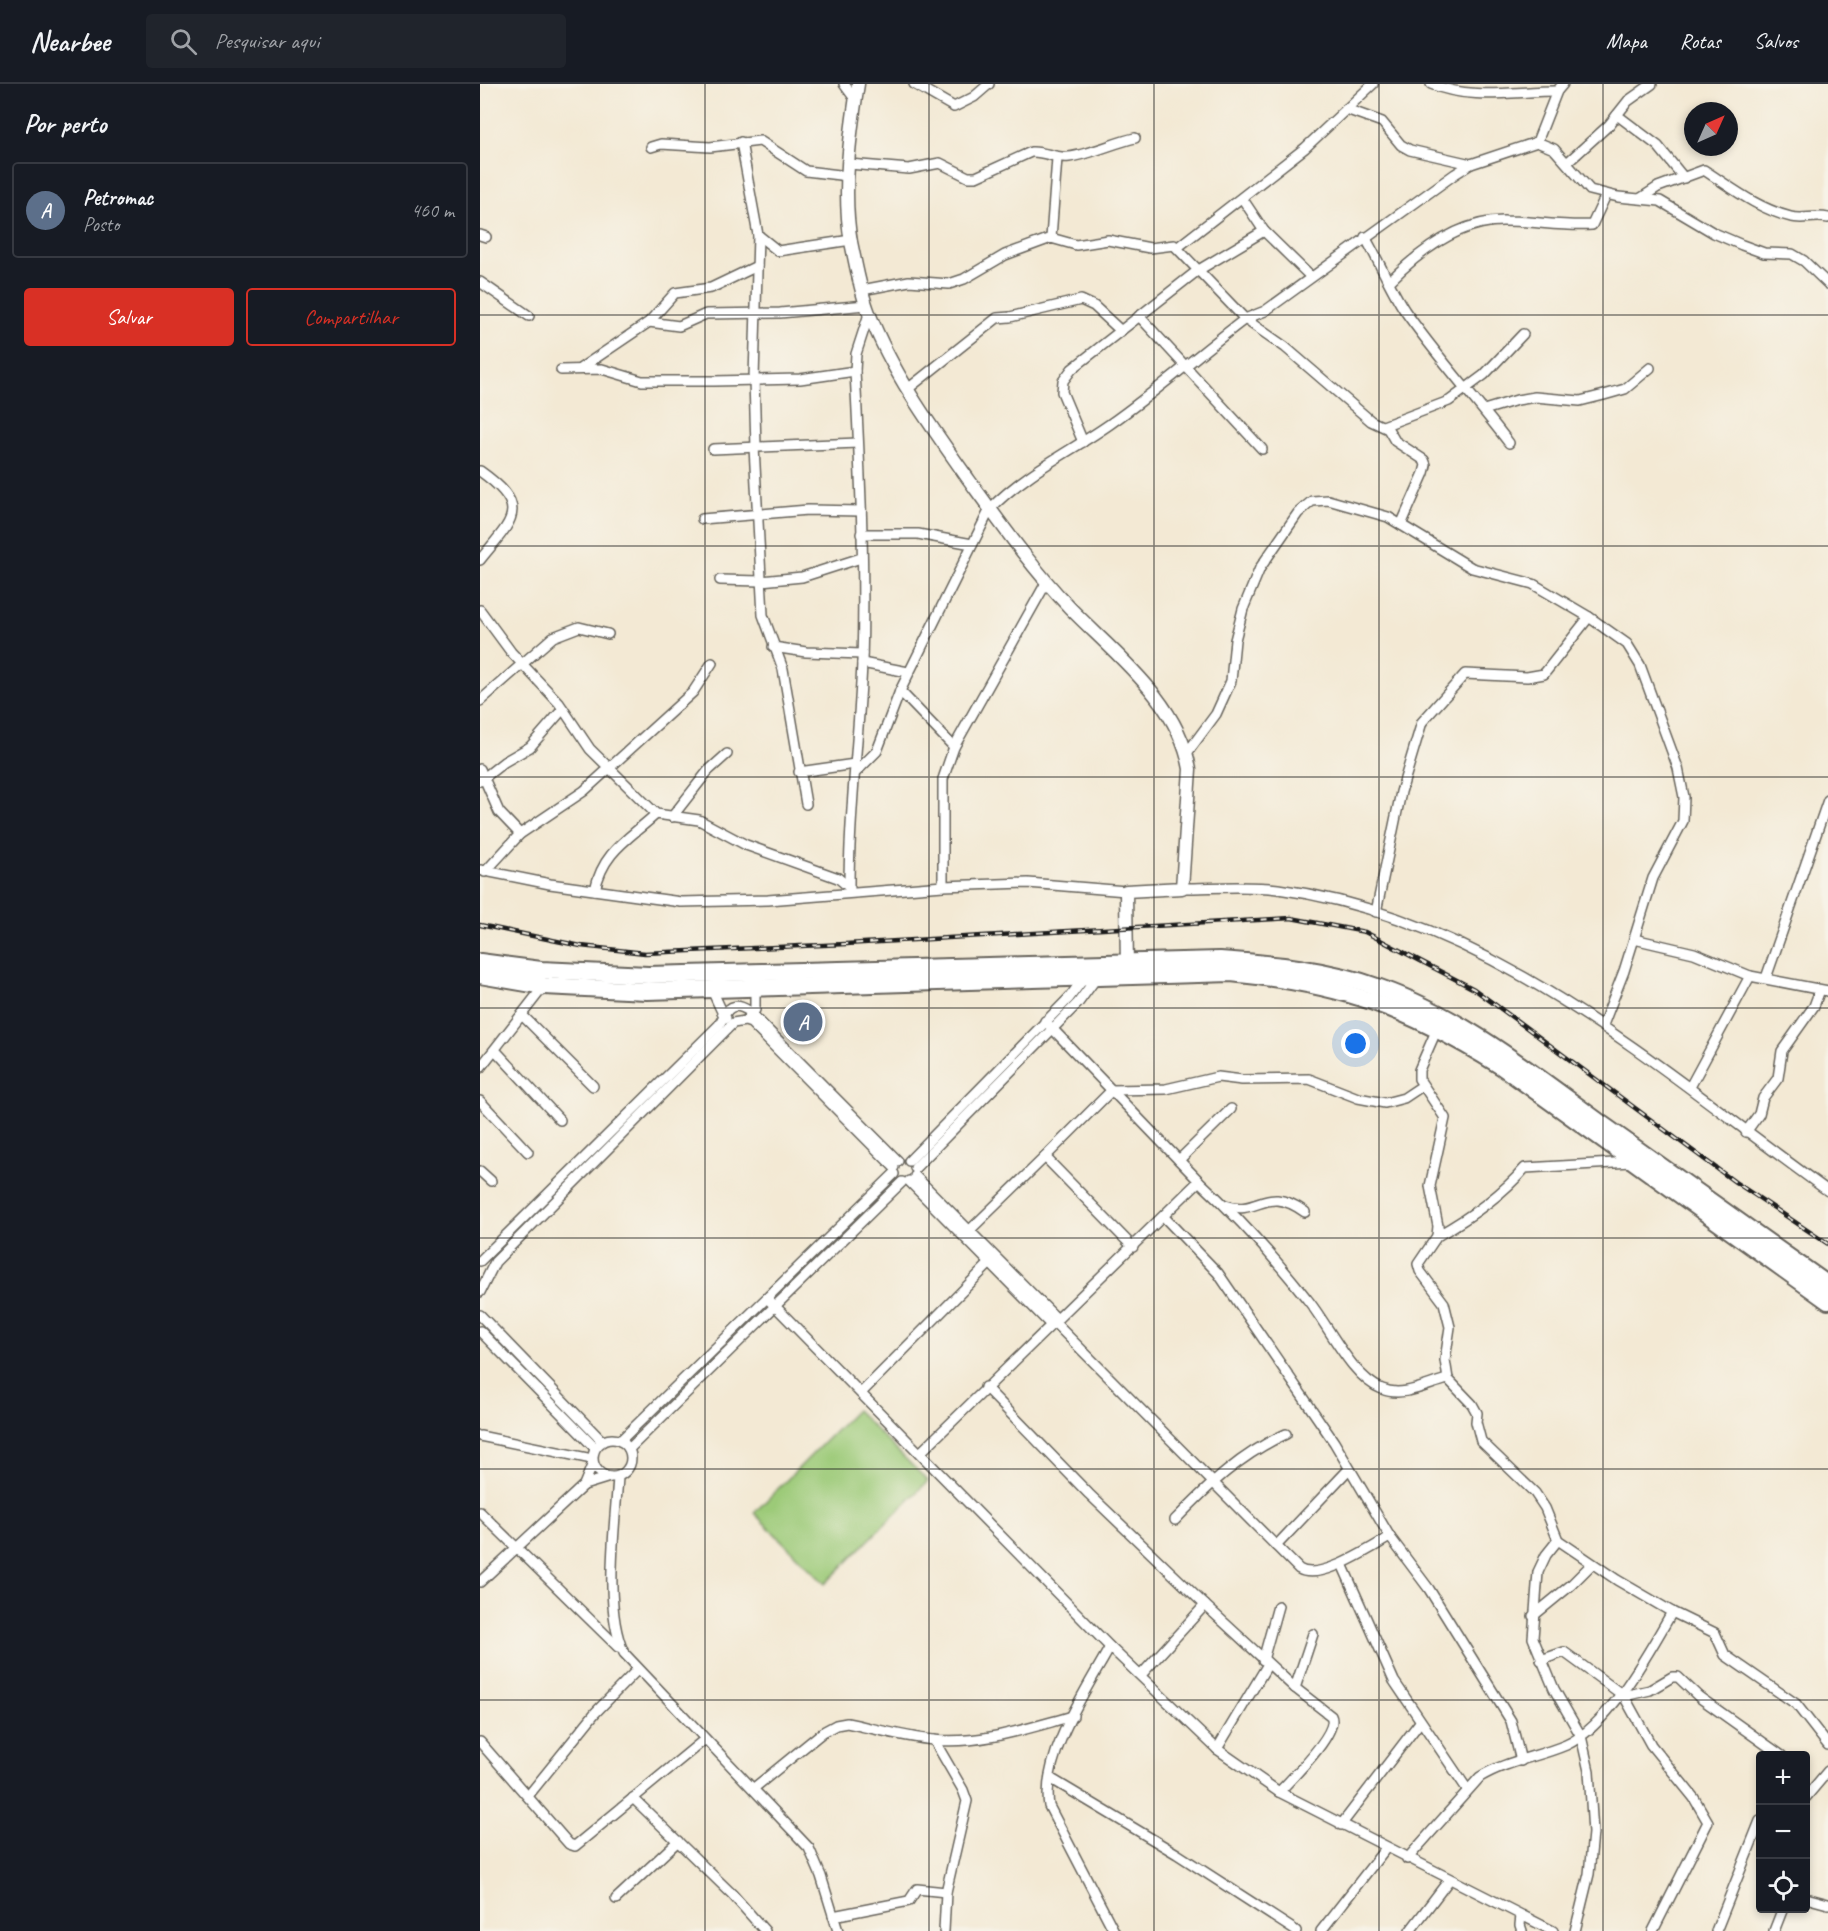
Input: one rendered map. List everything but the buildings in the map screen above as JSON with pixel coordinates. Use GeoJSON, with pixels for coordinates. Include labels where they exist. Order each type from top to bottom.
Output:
{"type":"FeatureCollection","features":[{"type":"Feature","properties":{"kind":"highway"},"geometry":{"type":"LineString","coordinates":[[480,975],[544,986],[647,991],[1090,978],[1127,969],[1220,960],[1275,964],[1340,976],[1381,988],[1434,1012],[1513,1058],[1828,1285]]}},
{"type":"Feature","properties":{"kind":"highway"},"geometry":{"type":"LineString","coordinates":[[480,962],[541,970],[648,975],[1127,969],[1231,973],[1311,983],[1346,991],[1395,1008],[1501,1066],[1828,1301]]}},
{"type":"Feature","properties":{"kind":"street"},"geometry":{"type":"LineString","coordinates":[[844,84],[855,99]]}},
{"type":"Feature","properties":{"kind":"street"},"geometry":{"type":"LineString","coordinates":[[858,84],[849,170],[851,240],[867,309],[928,422],[990,508],[1046,582],[1141,679],[1168,714],[1187,753],[1190,769],[1182,888]]}},
{"type":"Feature","properties":{"kind":"street"},"geometry":{"type":"LineString","coordinates":[[914,84],[954,107],[974,97],[989,84]]}},
{"type":"Feature","properties":{"kind":"street"},"geometry":{"type":"LineString","coordinates":[[1178,247],[1305,148],[1373,84]]}},
{"type":"Feature","properties":{"kind":"street"},"geometry":{"type":"LineString","coordinates":[[1431,84],[1446,91],[1485,96],[1560,87],[1538,142]]}},
{"type":"Feature","properties":{"kind":"street"},"geometry":{"type":"LineString","coordinates":[[1568,162],[1617,115],[1628,101],[1652,84]]}},
{"type":"Feature","properties":{"kind":"street"},"geometry":{"type":"LineString","coordinates":[[1346,109],[1382,122],[1401,145],[1410,150],[1471,164]]}},
{"type":"Feature","properties":{"kind":"street"},"geometry":{"type":"LineString","coordinates":[[1617,115],[1658,146],[1684,178]]}},
{"type":"Feature","properties":{"kind":"street"},"geometry":{"type":"LineString","coordinates":[[651,147],[661,144],[710,147],[755,140],[766,143],[806,171],[909,169],[940,163],[958,173],[976,177],[1031,152],[1041,151],[1057,158],[1072,156],[1134,138]]}},
{"type":"Feature","properties":{"kind":"street"},"geometry":{"type":"LineString","coordinates":[[741,142],[758,235],[754,312],[755,447],[764,615],[786,683],[806,804]]}},
{"type":"Feature","properties":{"kind":"street"},"geometry":{"type":"LineString","coordinates":[[799,772],[855,768],[877,751],[908,672],[990,508],[1007,492],[1051,460],[1083,442],[1134,407],[1184,365],[1245,320],[1265,311],[1365,237],[1471,164],[1538,142],[1554,149],[1568,162],[1581,182],[1590,190],[1606,195],[1660,201],[1714,233],[1742,245],[1764,253],[1792,254],[1804,261],[1828,284]]}},
{"type":"Feature","properties":{"kind":"street"},"geometry":{"type":"LineString","coordinates":[[1051,238],[1057,158]]}},
{"type":"Feature","properties":{"kind":"street"},"geometry":{"type":"LineString","coordinates":[[1641,198],[1658,187],[1704,170],[1746,198],[1771,211],[1794,218],[1828,218]]}},
{"type":"Feature","properties":{"kind":"street"},"geometry":{"type":"LineString","coordinates":[[1390,281],[1413,258],[1442,238],[1483,224],[1504,220],[1548,225],[1592,225],[1606,195]]}},
{"type":"Feature","properties":{"kind":"street"},"geometry":{"type":"LineString","coordinates":[[1242,198],[1264,231],[1311,277]]}},
{"type":"Feature","properties":{"kind":"street"},"geometry":{"type":"LineString","coordinates":[[1083,442],[1062,392],[1063,381],[1072,369],[1197,272],[1264,231]]}},
{"type":"Feature","properties":{"kind":"street"},"geometry":{"type":"LineString","coordinates":[[758,235],[778,250],[851,240]]}},
{"type":"Feature","properties":{"kind":"street"},"geometry":{"type":"LineString","coordinates":[[1365,237],[1404,309],[1465,391],[1484,410],[1509,442]]}},
{"type":"Feature","properties":{"kind":"street"},"geometry":{"type":"LineString","coordinates":[[862,290],[909,281],[949,284],[964,279],[1005,255],[1051,238],[1076,245],[1108,240],[1150,248],[1168,245],[1178,247],[1197,272],[1245,320],[1285,348],[1363,415],[1383,426],[1395,441],[1424,460],[1426,465],[1420,486],[1401,525]]}},
{"type":"Feature","properties":{"kind":"street"},"geometry":{"type":"LineString","coordinates":[[581,368],[649,322],[675,293],[711,288],[758,266]]}},
{"type":"Feature","properties":{"kind":"street"},"geometry":{"type":"LineString","coordinates":[[481,284],[529,316]]}},
{"type":"Feature","properties":{"kind":"street"},"geometry":{"type":"LineString","coordinates":[[909,388],[997,318],[1082,300],[1094,306],[1120,331]]}},
{"type":"Feature","properties":{"kind":"street"},"geometry":{"type":"LineString","coordinates":[[649,322],[679,326],[706,314],[867,309]]}},
{"type":"Feature","properties":{"kind":"street"},"geometry":{"type":"LineString","coordinates":[[851,889],[849,833],[862,658],[861,511],[855,371],[856,354],[867,309]]}},
{"type":"Feature","properties":{"kind":"street"},"geometry":{"type":"LineString","coordinates":[[1139,316],[1243,425],[1262,449]]}},
{"type":"Feature","properties":{"kind":"street"},"geometry":{"type":"LineString","coordinates":[[1383,426],[1449,401],[1465,391],[1522,334]]}},
{"type":"Feature","properties":{"kind":"street"},"geometry":{"type":"LineString","coordinates":[[1484,410],[1535,397],[1580,401],[1596,397],[1625,389],[1650,368]]}},
{"type":"Feature","properties":{"kind":"street"},"geometry":{"type":"LineString","coordinates":[[561,370],[602,369],[642,381],[800,379],[855,371]]}},
{"type":"Feature","properties":{"kind":"street"},"geometry":{"type":"LineString","coordinates":[[713,449],[858,442]]}},
{"type":"Feature","properties":{"kind":"street"},"geometry":{"type":"LineString","coordinates":[[480,471],[507,493],[511,503],[511,515],[509,525],[480,560]]}},
{"type":"Feature","properties":{"kind":"street"},"geometry":{"type":"LineString","coordinates":[[1187,753],[1216,714],[1231,681],[1236,640],[1254,579],[1298,513],[1312,501],[1328,500],[1389,517],[1472,568],[1533,584],[1589,617],[1627,644],[1640,665],[1678,768],[1684,797],[1683,821],[1653,878],[1603,1026]]}},
{"type":"Feature","properties":{"kind":"street"},"geometry":{"type":"LineString","coordinates":[[702,519],[757,512],[861,511]]}},
{"type":"Feature","properties":{"kind":"street"},"geometry":{"type":"LineString","coordinates":[[861,534],[918,534],[972,544]]}},
{"type":"Feature","properties":{"kind":"street"},"geometry":{"type":"LineString","coordinates":[[720,580],[761,581],[802,577],[861,558]]}},
{"type":"Feature","properties":{"kind":"street"},"geometry":{"type":"LineString","coordinates":[[943,886],[943,779],[954,747],[1046,582]]}},
{"type":"Feature","properties":{"kind":"street"},"geometry":{"type":"LineString","coordinates":[[480,611],[521,663],[564,709],[590,749],[656,814],[704,823],[746,845],[838,878],[851,889]]}},
{"type":"Feature","properties":{"kind":"street"},"geometry":{"type":"LineString","coordinates":[[1376,912],[1401,792],[1422,722],[1465,674],[1527,677],[1544,674],[1589,617]]}},
{"type":"Feature","properties":{"kind":"street"},"geometry":{"type":"LineString","coordinates":[[480,701],[553,637],[579,627],[608,634]]}},
{"type":"Feature","properties":{"kind":"street"},"geometry":{"type":"LineString","coordinates":[[773,647],[862,658],[908,672]]}},
{"type":"Feature","properties":{"kind":"street"},"geometry":{"type":"LineString","coordinates":[[483,871],[520,834],[584,791],[693,692],[712,663]]}},
{"type":"Feature","properties":{"kind":"street"},"geometry":{"type":"LineString","coordinates":[[900,691],[954,747]]}},
{"type":"Feature","properties":{"kind":"street"},"geometry":{"type":"LineString","coordinates":[[483,780],[504,762],[530,747],[564,709]]}},
{"type":"Feature","properties":{"kind":"street"},"geometry":{"type":"LineString","coordinates":[[672,817],[708,771],[727,754]]}},
{"type":"Feature","properties":{"kind":"street"},"geometry":{"type":"LineString","coordinates":[[480,769],[499,812],[520,834]]}},
{"type":"Feature","properties":{"kind":"street"},"geometry":{"type":"LineString","coordinates":[[1766,978],[1828,800]]}},
{"type":"Feature","properties":{"kind":"street"},"geometry":{"type":"LineString","coordinates":[[595,890],[602,864],[610,853],[656,814]]}},
{"type":"Feature","properties":{"kind":"street"},"geometry":{"type":"LineString","coordinates":[[483,871],[681,902],[768,900],[851,889],[1028,883],[1126,891],[1182,888],[1275,888],[1342,900],[1481,953],[1529,978],[1690,1087],[1746,1132],[1828,1191]]}},
{"type":"Feature","properties":{"kind":"street"},"geometry":{"type":"LineString","coordinates":[[1126,891],[1127,969]]}},
{"type":"Feature","properties":{"kind":"street"},"geometry":{"type":"LineString","coordinates":[[1634,939],[1694,953],[1750,976],[1824,991],[1782,1051],[1778,1078],[1763,1098],[1759,1114],[1746,1132]]}},
{"type":"Feature","properties":{"kind":"street"},"geometry":{"type":"LineString","coordinates":[[1690,1087],[1750,976]]}},
{"type":"Feature","properties":{"kind":"street"},"geometry":{"type":"LineString","coordinates":[[910,1173],[1046,1022],[1090,978]]}},
{"type":"Feature","properties":{"kind":"street"},"geometry":{"type":"LineString","coordinates":[[629,1449],[776,1308],[1053,1029],[1078,1003],[1090,978]]}},
{"type":"Feature","properties":{"kind":"street"},"geometry":{"type":"LineString","coordinates":[[480,1068],[524,1016],[544,986]]}},
{"type":"Feature","properties":{"kind":"street"},"geometry":{"type":"LineString","coordinates":[[480,1261],[532,1218],[733,1023],[748,1018],[756,1002],[755,987]]}},
{"type":"Feature","properties":{"kind":"street"},"geometry":{"type":"LineString","coordinates":[[711,988],[724,1016],[733,1023]]}},
{"type":"Feature","properties":{"kind":"street"},"geometry":{"type":"LineString","coordinates":[[480,1292],[495,1262],[532,1218],[719,1025],[733,1006],[741,1006],[748,1018],[895,1168],[910,1173],[970,1230],[1054,1322],[1304,1572],[1342,1564],[1390,1537]]}},
{"type":"Feature","properties":{"kind":"street"},"geometry":{"type":"LineString","coordinates":[[524,1016],[593,1086]]}},
{"type":"Feature","properties":{"kind":"street"},"geometry":{"type":"LineString","coordinates":[[1046,1022],[1199,1181],[1225,1205],[1306,1298],[1360,1372],[1377,1387],[1406,1392],[1448,1379]]}},
{"type":"Feature","properties":{"kind":"street"},"geometry":{"type":"LineString","coordinates":[[1437,1029],[1419,1070],[1422,1086],[1445,1118],[1431,1169],[1430,1186],[1438,1226],[1437,1236]]}},
{"type":"Feature","properties":{"kind":"street"},"geometry":{"type":"LineString","coordinates":[[495,1050],[560,1120]]}},
{"type":"Feature","properties":{"kind":"street"},"geometry":{"type":"LineString","coordinates":[[970,1230],[1112,1090],[1166,1089],[1218,1077],[1242,1080],[1309,1079],[1358,1098],[1385,1103],[1404,1098],[1422,1086]]}},
{"type":"Feature","properties":{"kind":"street"},"geometry":{"type":"LineString","coordinates":[[480,1101],[528,1152]]}},
{"type":"Feature","properties":{"kind":"street"},"geometry":{"type":"LineString","coordinates":[[1179,1160],[1231,1109]]}},
{"type":"Feature","properties":{"kind":"street"},"geometry":{"type":"LineString","coordinates":[[1045,1157],[1133,1246]]}},
{"type":"Feature","properties":{"kind":"street"},"geometry":{"type":"LineString","coordinates":[[1632,1162],[1525,1168],[1513,1182],[1474,1213],[1437,1236],[1418,1264],[1420,1271],[1444,1303],[1450,1327],[1445,1360],[1448,1379],[1472,1404],[1477,1413],[1476,1422],[1481,1441],[1535,1493],[1545,1508],[1558,1540],[1592,1564],[1672,1612],[1715,1633],[1725,1655],[1796,1704],[1828,1745]]}},
{"type":"Feature","properties":{"kind":"street"},"geometry":{"type":"LineString","coordinates":[[895,1168],[910,1173],[990,1264],[1054,1322]]}},
{"type":"Feature","properties":{"kind":"street"},"geometry":{"type":"LineString","coordinates":[[599,1444],[620,1440],[768,1299],[895,1168]]}},
{"type":"Feature","properties":{"kind":"street"},"geometry":{"type":"LineString","coordinates":[[480,1171],[491,1181]]}},
{"type":"Feature","properties":{"kind":"street"},"geometry":{"type":"LineString","coordinates":[[921,1452],[985,1387],[1199,1181]]}},
{"type":"Feature","properties":{"kind":"street"},"geometry":{"type":"LineString","coordinates":[[1225,1205],[1241,1209],[1273,1199],[1283,1199],[1305,1212]]}},
{"type":"Feature","properties":{"kind":"street"},"geometry":{"type":"LineString","coordinates":[[1164,1217],[1218,1273],[1295,1385],[1390,1537],[1429,1590],[1505,1711],[1518,1744],[1521,1761]]}},
{"type":"Feature","properties":{"kind":"street"},"geometry":{"type":"LineString","coordinates":[[861,1393],[990,1264]]}},
{"type":"Feature","properties":{"kind":"street"},"geometry":{"type":"LineString","coordinates":[[768,1299],[921,1452],[1110,1647],[1217,1749],[1280,1792],[1449,1880],[1519,1926],[1553,1931]]}},
{"type":"Feature","properties":{"kind":"street"},"geometry":{"type":"LineString","coordinates":[[480,1315],[599,1444]]}},
{"type":"Feature","properties":{"kind":"street"},"geometry":{"type":"LineString","coordinates":[[480,1331],[599,1444]]}},
{"type":"Feature","properties":{"kind":"street"},"geometry":{"type":"LineString","coordinates":[[985,1387],[1089,1494],[1266,1662],[1333,1720],[1320,1746],[1280,1792]]}},
{"type":"Feature","properties":{"kind":"street"},"geometry":{"type":"LineString","coordinates":[[1175,1520],[1212,1482],[1252,1451],[1286,1434]]}},
{"type":"Feature","properties":{"kind":"street"},"geometry":{"type":"LineString","coordinates":[[480,1436],[593,1461],[602,1475],[614,1477]]}},
{"type":"Feature","properties":{"kind":"street"},"geometry":{"type":"LineString","coordinates":[[584,1485],[614,1477],[628,1468],[631,1462],[629,1449],[620,1440]]}},
{"type":"Feature","properties":{"kind":"street"},"geometry":{"type":"LineString","coordinates":[[480,1582],[584,1485],[599,1444]]}},
{"type":"Feature","properties":{"kind":"street"},"geometry":{"type":"LineString","coordinates":[[1276,1546],[1349,1469]]}},
{"type":"Feature","properties":{"kind":"street"},"geometry":{"type":"LineString","coordinates":[[614,1477],[615,1623],[617,1639],[624,1653]]}},
{"type":"Feature","properties":{"kind":"street"},"geometry":{"type":"LineString","coordinates":[[480,1512],[624,1653],[704,1740],[754,1788],[809,1848],[838,1931]]}},
{"type":"Feature","properties":{"kind":"street"},"geometry":{"type":"LineString","coordinates":[[1558,1540],[1545,1555],[1538,1572],[1533,1638],[1541,1660],[1581,1736],[1589,1771],[1593,1833],[1589,1874],[1575,1931]]}},
{"type":"Feature","properties":{"kind":"street"},"geometry":{"type":"LineString","coordinates":[[1342,1564],[1394,1681],[1467,1790]]}},
{"type":"Feature","properties":{"kind":"street"},"geometry":{"type":"LineString","coordinates":[[1533,1616],[1564,1592],[1592,1564]]}},
{"type":"Feature","properties":{"kind":"street"},"geometry":{"type":"LineString","coordinates":[[1140,1676],[1205,1605]]}},
{"type":"Feature","properties":{"kind":"street"},"geometry":{"type":"LineString","coordinates":[[1217,1749],[1266,1662],[1278,1606]]}},
{"type":"Feature","properties":{"kind":"street"},"geometry":{"type":"LineString","coordinates":[[1407,1859],[1467,1790],[1493,1769],[1568,1744],[1581,1736],[1622,1695],[1672,1612]]}},
{"type":"Feature","properties":{"kind":"street"},"geometry":{"type":"LineString","coordinates":[[1295,1688],[1313,1634]]}},
{"type":"Feature","properties":{"kind":"street"},"geometry":{"type":"LineString","coordinates":[[1110,1647],[1073,1716],[1053,1762],[1049,1806],[1114,1931]]}},
{"type":"Feature","properties":{"kind":"street"},"geometry":{"type":"LineString","coordinates":[[1541,1660],[1564,1652],[1622,1695],[1651,1745],[1694,1798],[1708,1822],[1653,1931]]}},
{"type":"Feature","properties":{"kind":"street"},"geometry":{"type":"LineString","coordinates":[[528,1796],[595,1713],[638,1670]]}},
{"type":"Feature","properties":{"kind":"street"},"geometry":{"type":"LineString","coordinates":[[1622,1695],[1650,1690],[1672,1677],[1678,1677],[1699,1697],[1776,1751]]}},
{"type":"Feature","properties":{"kind":"street"},"geometry":{"type":"LineString","coordinates":[[754,1788],[815,1738],[836,1725],[847,1724],[934,1740],[989,1737],[1073,1716]]}},
{"type":"Feature","properties":{"kind":"street"},"geometry":{"type":"LineString","coordinates":[[1341,1825],[1420,1722]]}},
{"type":"Feature","properties":{"kind":"street"},"geometry":{"type":"LineString","coordinates":[[480,1742],[569,1844],[574,1846],[704,1740]]}},
{"type":"Feature","properties":{"kind":"street"},"geometry":{"type":"LineString","coordinates":[[934,1740],[967,1801],[946,1892],[944,1931]]}},
{"type":"Feature","properties":{"kind":"street"},"geometry":{"type":"LineString","coordinates":[[1810,1792],[1828,1771]]}},
{"type":"Feature","properties":{"kind":"street"},"geometry":{"type":"LineString","coordinates":[[1050,1778],[1177,1854],[1296,1931]]}},
{"type":"Feature","properties":{"kind":"street"},"geometry":{"type":"LineString","coordinates":[[633,1798],[765,1931]]}},
{"type":"Feature","properties":{"kind":"street"},"geometry":{"type":"LineString","coordinates":[[1716,1931],[1756,1833]]}},
{"type":"Feature","properties":{"kind":"street"},"geometry":{"type":"LineString","coordinates":[[616,1899],[678,1841]]}},
{"type":"Feature","properties":{"kind":"street"},"geometry":{"type":"LineString","coordinates":[[1321,1931],[1386,1848]]}},
{"type":"Feature","properties":{"kind":"street"},"geometry":{"type":"LineString","coordinates":[[1410,1931],[1449,1880]]}},
{"type":"Feature","properties":{"kind":"street"},"geometry":{"type":"LineString","coordinates":[[833,1916],[909,1901],[917,1889],[946,1892]]}},
{"type":"Feature","properties":{"kind":"street"},"geometry":{"type":"LineString","coordinates":[[1810,1899],[1828,1904]]}},
{"type":"Feature","properties":{"kind":"street"},"geometry":{"type":"LineString","coordinates":[[1774,1931],[1781,1913]]}},
{"type":"Feature","properties":{"kind":"green space"},"geometry":{"type":"Polygon","coordinates":[[[856,1410],[928,1481],[825,1584],[754,1513],[856,1410]]]}},
{"type":"Feature","properties":{"kind":"railway"},"geometry":{"type":"LineString","coordinates":[[480,925],[581,946],[645,953],[846,944],[1291,918],[1365,932],[1474,989],[1735,1182],[1828,1244]]}},
{"type":"Feature","properties":{"kind":"place","name":"Petromac"},"geometry":{"type":"Point","coordinates":[803,1022]}}]}
